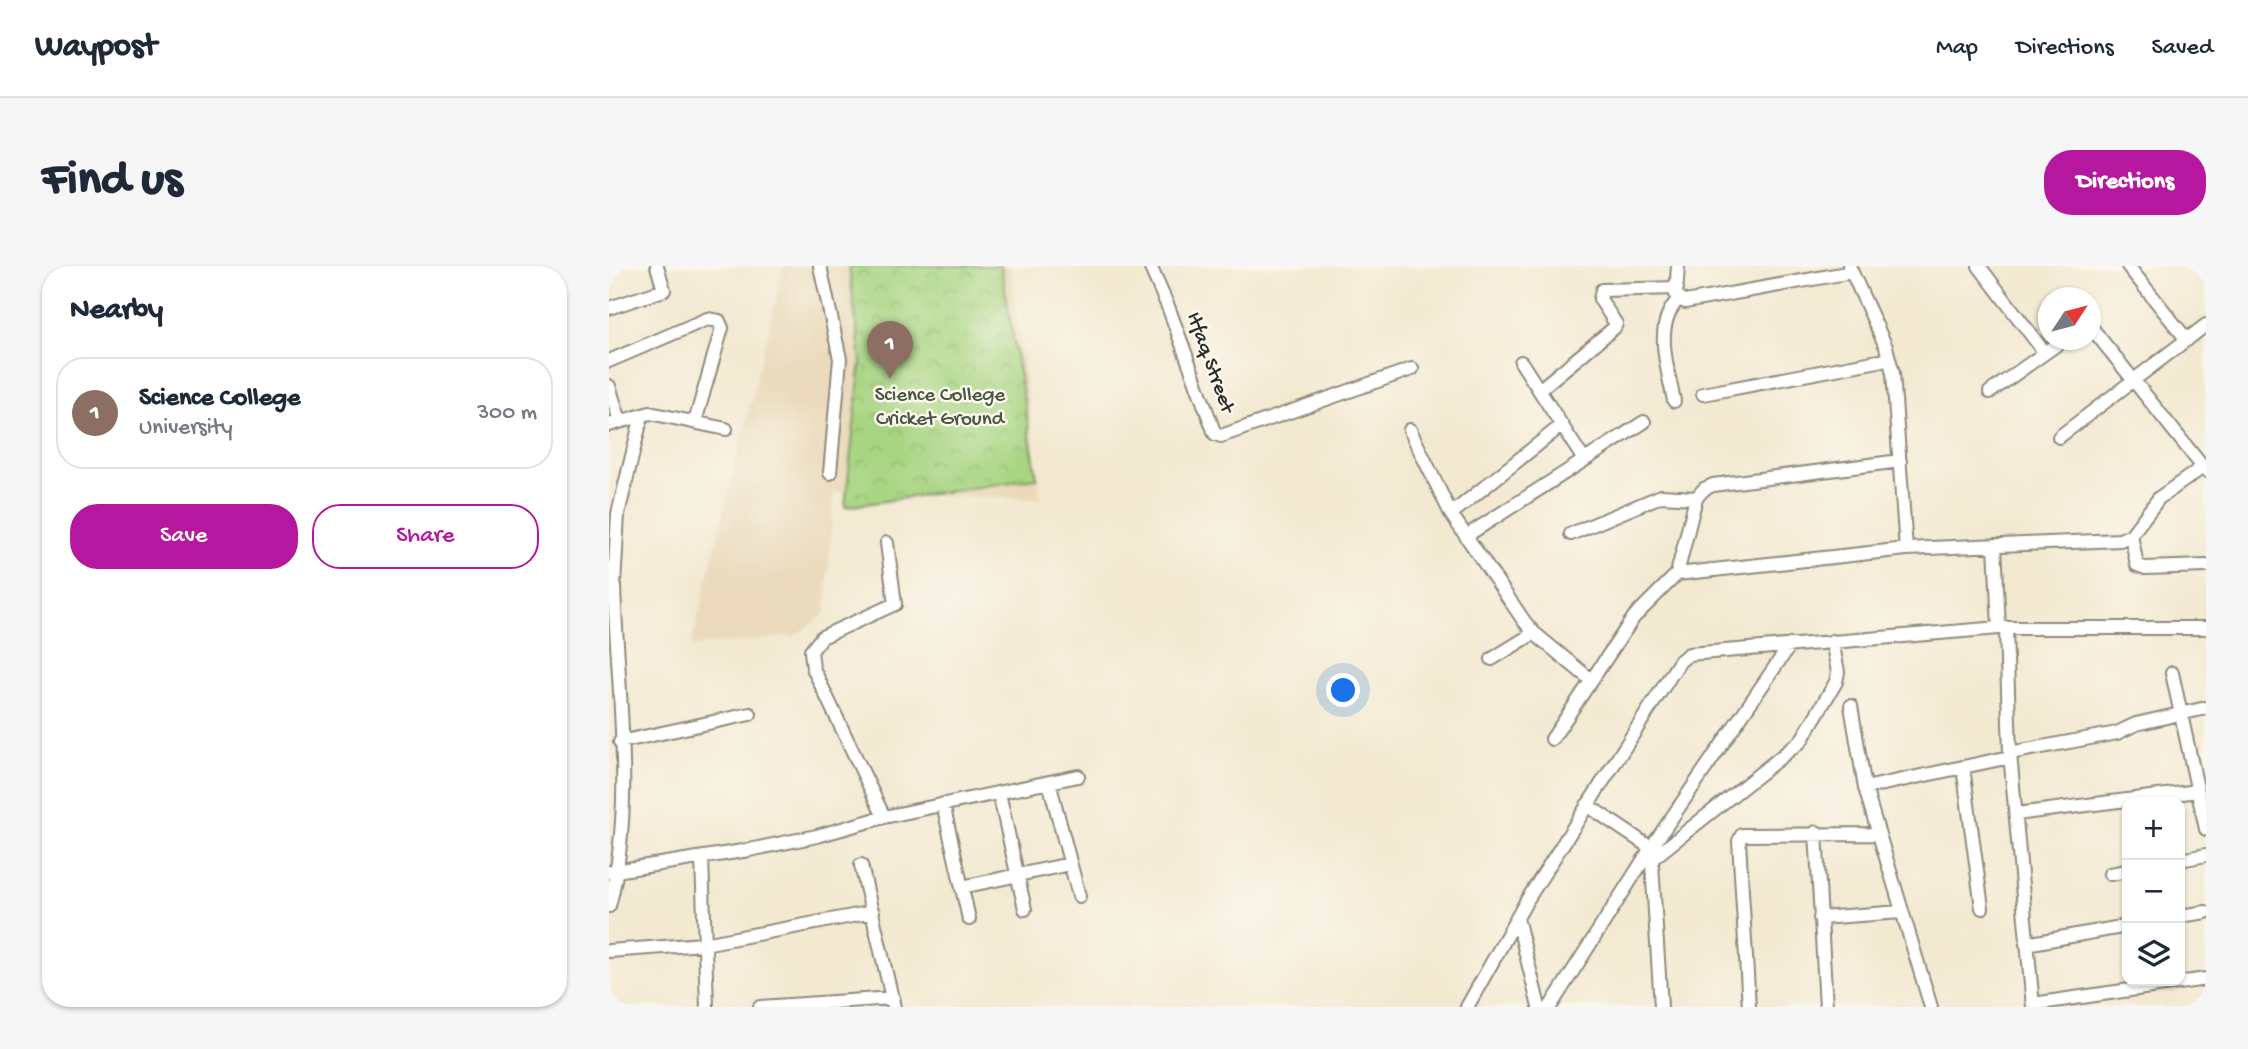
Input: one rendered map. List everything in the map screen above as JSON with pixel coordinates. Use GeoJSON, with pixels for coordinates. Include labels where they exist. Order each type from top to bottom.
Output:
{"type":"FeatureCollection","features":[{"type":"Feature","properties":{"kind":"street"},"geometry":{"type":"LineString","coordinates":[[609,308],[664,290],[657,266]]}},
{"type":"Feature","properties":{"kind":"street"},"geometry":{"type":"LineString","coordinates":[[820,266],[840,359],[830,473]]}},
{"type":"Feature","properties":{"kind":"street","name":"Itfaq Street"},"geometry":{"type":"LineString","coordinates":[[1150,266],[1169,309],[1215,435],[1221,436],[1412,369]]}},
{"type":"Feature","properties":{"kind":"street"},"geometry":{"type":"LineString","coordinates":[[1674,401],[1664,346],[1665,323],[1678,293],[1678,266]]}},
{"type":"Feature","properties":{"kind":"street"},"geometry":{"type":"LineString","coordinates":[[1979,266],[2045,353]]}},
{"type":"Feature","properties":{"kind":"street"},"geometry":{"type":"LineString","coordinates":[[2128,266],[2187,340]]}},
{"type":"Feature","properties":{"kind":"street"},"geometry":{"type":"LineString","coordinates":[[1539,390],[1616,326],[1600,299],[1602,290],[1678,293],[1685,302],[1850,269],[1889,359],[1906,549]]}},
{"type":"Feature","properties":{"kind":"street"},"geometry":{"type":"LineString","coordinates":[[609,361],[707,320],[719,321],[722,328],[695,422]]}},
{"type":"Feature","properties":{"kind":"street"},"geometry":{"type":"LineString","coordinates":[[2059,437],[2206,325]]}},
{"type":"Feature","properties":{"kind":"street"},"geometry":{"type":"LineString","coordinates":[[1677,574],[1906,549],[2120,540],[2131,535],[2159,498],[2205,469],[2101,339]]}},
{"type":"Feature","properties":{"kind":"street"},"geometry":{"type":"LineString","coordinates":[[1990,392],[2049,350]]}},
{"type":"Feature","properties":{"kind":"street"},"geometry":{"type":"LineString","coordinates":[[1703,394],[1889,359]]}},
{"type":"Feature","properties":{"kind":"street"},"geometry":{"type":"LineString","coordinates":[[1521,362],[1584,460]]}},
{"type":"Feature","properties":{"kind":"street"},"geometry":{"type":"LineString","coordinates":[[609,386],[615,423],[642,415],[660,414],[726,429]]}},
{"type":"Feature","properties":{"kind":"street"},"geometry":{"type":"LineString","coordinates":[[609,906],[614,872],[615,771],[620,742],[613,672],[614,515],[642,415]]}},
{"type":"Feature","properties":{"kind":"street"},"geometry":{"type":"LineString","coordinates":[[1466,536],[1644,422]]}},
{"type":"Feature","properties":{"kind":"street"},"geometry":{"type":"LineString","coordinates":[[1451,514],[1562,425]]}},
{"type":"Feature","properties":{"kind":"street"},"geometry":{"type":"LineString","coordinates":[[1411,430],[1451,514],[1534,633],[1591,680]]}},
{"type":"Feature","properties":{"kind":"street"},"geometry":{"type":"LineString","coordinates":[[1552,739],[1634,617],[1677,574],[1696,498],[1704,489],[1713,485],[1900,461]]}},
{"type":"Feature","properties":{"kind":"street"},"geometry":{"type":"LineString","coordinates":[[1571,534],[1661,496],[1696,498]]}},
{"type":"Feature","properties":{"kind":"street"},"geometry":{"type":"LineString","coordinates":[[2131,535],[2137,565],[2145,568],[2206,566]]}},
{"type":"Feature","properties":{"kind":"street"},"geometry":{"type":"LineString","coordinates":[[884,817],[813,668],[811,651],[822,637],[895,604],[887,543]]}},
{"type":"Feature","properties":{"kind":"street"},"geometry":{"type":"LineString","coordinates":[[1995,545],[2010,755],[2033,1006],[2206,979]]}},
{"type":"Feature","properties":{"kind":"street"},"geometry":{"type":"LineString","coordinates":[[1467,1007],[1517,918],[1587,805],[1680,661],[1689,654],[2002,628],[2206,628]]}},
{"type":"Feature","properties":{"kind":"street"},"geometry":{"type":"LineString","coordinates":[[1492,659],[1534,633]]}},
{"type":"Feature","properties":{"kind":"street"},"geometry":{"type":"LineString","coordinates":[[1651,854],[1801,741],[1836,682],[1838,672],[1832,641]]}},
{"type":"Feature","properties":{"kind":"street"},"geometry":{"type":"LineString","coordinates":[[1550,1007],[1790,645]]}},
{"type":"Feature","properties":{"kind":"street"},"geometry":{"type":"LineString","coordinates":[[2172,673],[2200,788],[2206,829]]}},
{"type":"Feature","properties":{"kind":"street"},"geometry":{"type":"LineString","coordinates":[[1851,706],[1865,788],[1931,1007]]}},
{"type":"Feature","properties":{"kind":"street"},"geometry":{"type":"LineString","coordinates":[[1865,788],[2117,733],[2136,724],[2206,708]]}},
{"type":"Feature","properties":{"kind":"street"},"geometry":{"type":"LineString","coordinates":[[620,742],[750,714]]}},
{"type":"Feature","properties":{"kind":"street"},"geometry":{"type":"LineString","coordinates":[[1963,766],[1982,908]]}},
{"type":"Feature","properties":{"kind":"street"},"geometry":{"type":"LineString","coordinates":[[614,872],[817,836],[884,817],[1078,776]]}},
{"type":"Feature","properties":{"kind":"street"},"geometry":{"type":"LineString","coordinates":[[1049,782],[1079,896]]}},
{"type":"Feature","properties":{"kind":"street"},"geometry":{"type":"LineString","coordinates":[[2016,814],[2200,788]]}},
{"type":"Feature","properties":{"kind":"street"},"geometry":{"type":"LineString","coordinates":[[999,793],[1025,909]]}},
{"type":"Feature","properties":{"kind":"street"},"geometry":{"type":"LineString","coordinates":[[943,804],[969,919]]}},
{"type":"Feature","properties":{"kind":"street"},"geometry":{"type":"LineString","coordinates":[[1587,805],[1651,854],[1661,1007]]}},
{"type":"Feature","properties":{"kind":"street"},"geometry":{"type":"LineString","coordinates":[[1816,832],[1826,1007]]}},
{"type":"Feature","properties":{"kind":"street"},"geometry":{"type":"LineString","coordinates":[[1749,1007],[1739,841],[1748,834],[1878,834]]}},
{"type":"Feature","properties":{"kind":"street"},"geometry":{"type":"LineString","coordinates":[[2185,859],[2206,855]]}},
{"type":"Feature","properties":{"kind":"street"},"geometry":{"type":"LineString","coordinates":[[702,858],[707,1007]]}},
{"type":"Feature","properties":{"kind":"street"},"geometry":{"type":"LineString","coordinates":[[962,887],[1070,863]]}},
{"type":"Feature","properties":{"kind":"street"},"geometry":{"type":"LineString","coordinates":[[761,1007],[893,1002],[861,865]]}},
{"type":"Feature","properties":{"kind":"street"},"geometry":{"type":"LineString","coordinates":[[2111,874],[2122,872]]}},
{"type":"Feature","properties":{"kind":"street"},"geometry":{"type":"LineString","coordinates":[[609,951],[704,944],[873,912]]}},
{"type":"Feature","properties":{"kind":"street"},"geometry":{"type":"LineString","coordinates":[[1820,918],[1901,912]]}},
{"type":"Feature","properties":{"kind":"street"},"geometry":{"type":"LineString","coordinates":[[2185,915],[2206,912]]}},
{"type":"Feature","properties":{"kind":"street"},"geometry":{"type":"LineString","coordinates":[[1517,918],[1539,1007]]}},
{"type":"Feature","properties":{"kind":"street"},"geometry":{"type":"LineString","coordinates":[[2026,944],[2122,927]]}},
{"type":"Feature","properties":{"kind":"shaded area"},"geometry":{"type":"Polygon","coordinates":[[[784,266],[1010,266],[1041,499],[834,492],[826,613],[795,636],[691,646],[784,266]]]}},
{"type":"Feature","properties":{"kind":"green space","name":"Science College Cricket Ground"},"geometry":{"type":"Polygon","coordinates":[[[849,266],[1001,266],[1037,478],[845,507],[861,361],[849,266]]]}},
{"type":"Feature","properties":{"kind":"place","name":"Science College"},"geometry":{"type":"Point","coordinates":[890,379]}}]}
